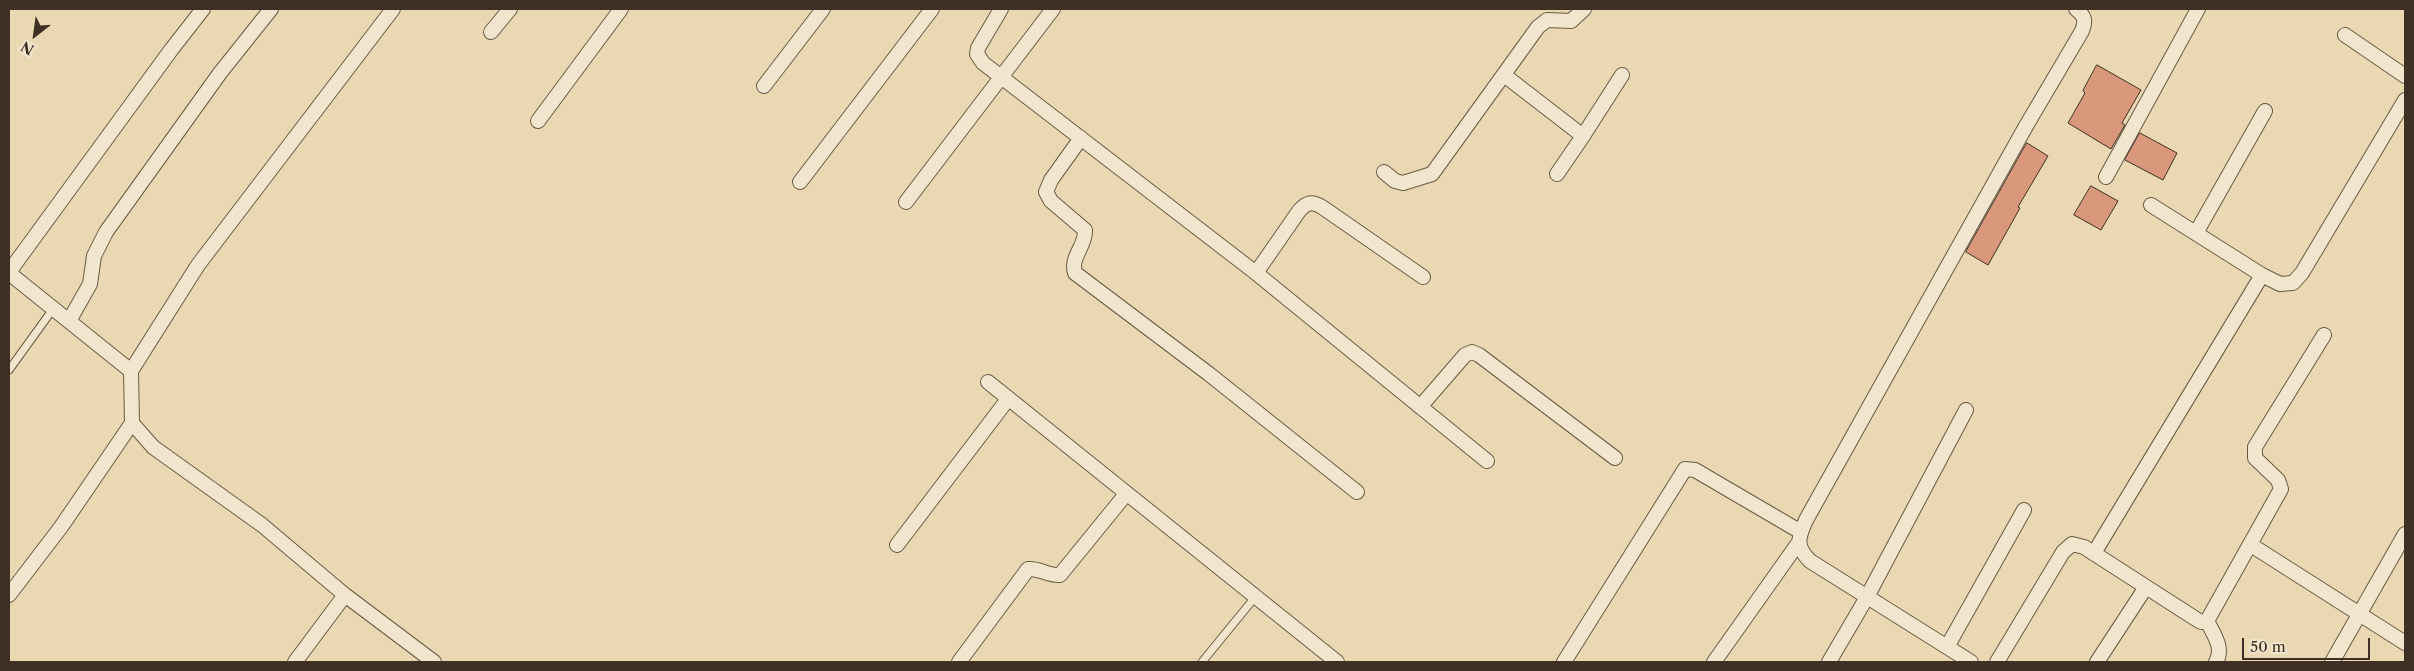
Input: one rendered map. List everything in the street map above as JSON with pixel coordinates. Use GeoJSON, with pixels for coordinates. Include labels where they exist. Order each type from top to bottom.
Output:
{"type":"FeatureCollection","features":[{"type":"Feature","properties":{"kind":"street"},"geometry":{"type":"LineString","coordinates":[[131,371],[9,273],[203,9]]}},
{"type":"Feature","properties":{"kind":"street"},"geometry":{"type":"LineString","coordinates":[[69,321],[90,284],[94,256],[106,232],[220,73],[271,9]]}},
{"type":"Feature","properties":{"kind":"street"},"geometry":{"type":"LineString","coordinates":[[9,595],[61,527],[132,423],[131,371],[198,265],[393,9]]}},
{"type":"Feature","properties":{"kind":"street"},"geometry":{"type":"LineString","coordinates":[[491,32],[510,9]]}},
{"type":"Feature","properties":{"kind":"street"},"geometry":{"type":"LineString","coordinates":[[538,121],[621,9]]}},
{"type":"Feature","properties":{"kind":"street"},"geometry":{"type":"LineString","coordinates":[[764,86],[823,9]]}},
{"type":"Feature","properties":{"kind":"street"},"geometry":{"type":"LineString","coordinates":[[800,182],[932,9]]}},
{"type":"Feature","properties":{"kind":"street"},"geometry":{"type":"LineString","coordinates":[[1001,9],[981,41],[977,54],[983,63],[1256,272],[1487,461]]}},
{"type":"Feature","properties":{"kind":"street"},"geometry":{"type":"LineString","coordinates":[[906,202],[1053,9]]}},
{"type":"Feature","properties":{"kind":"street"},"geometry":{"type":"LineString","coordinates":[[1384,172],[1395,181],[1404,183],[1432,174],[1538,27],[1547,20],[1571,22],[1584,9]]}},
{"type":"Feature","properties":{"kind":"street"},"geometry":{"type":"LineString","coordinates":[[2106,177],[2198,9]]}},
{"type":"Feature","properties":{"kind":"street"},"geometry":{"type":"LineString","coordinates":[[1714,662],[1800,537],[2026,126],[2082,31],[2085,20],[2083,11]]}},
{"type":"Feature","properties":{"kind":"street"},"geometry":{"type":"LineString","coordinates":[[2345,35],[2405,76]]}},
{"type":"Feature","properties":{"kind":"street"},"geometry":{"type":"LineString","coordinates":[[1558,174],[1622,75]]}},
{"type":"Feature","properties":{"kind":"street"},"geometry":{"type":"LineString","coordinates":[[1504,76],[1583,136]]}},
{"type":"Feature","properties":{"kind":"street"},"geometry":{"type":"LineString","coordinates":[[2151,205],[2262,275],[2286,285],[2298,280],[2405,100]]}},
{"type":"Feature","properties":{"kind":"street"},"geometry":{"type":"LineString","coordinates":[[2196,233],[2265,111]]}},
{"type":"Feature","properties":{"kind":"street"},"geometry":{"type":"LineString","coordinates":[[1081,138],[1051,180],[1046,192],[1050,201],[1085,230],[1084,241],[1074,261],[1075,273],[1209,374],[1357,492]]}},
{"type":"Feature","properties":{"kind":"street"},"geometry":{"type":"LineString","coordinates":[[1256,272],[1299,211],[1312,202],[1322,207],[1422,277]]}},
{"type":"Feature","properties":{"kind":"street"},"geometry":{"type":"LineString","coordinates":[[2094,553],[2262,275]]}},
{"type":"Feature","properties":{"kind":"street"},"geometry":{"type":"LineString","coordinates":[[2208,621],[2281,489],[2278,480],[2256,458],[2255,447],[2324,335]]}},
{"type":"Feature","properties":{"kind":"street"},"geometry":{"type":"LineString","coordinates":[[1420,407],[1465,355],[1472,352],[1479,355],[1615,458]]}},
{"type":"Feature","properties":{"kind":"street"},"geometry":{"type":"LineString","coordinates":[[988,382],[1337,662]]}},
{"type":"Feature","properties":{"kind":"street"},"geometry":{"type":"LineString","coordinates":[[897,545],[1008,399]]}},
{"type":"Feature","properties":{"kind":"street"},"geometry":{"type":"LineString","coordinates":[[1829,662],[1867,597],[1966,410]]}},
{"type":"Feature","properties":{"kind":"street"},"geometry":{"type":"LineString","coordinates":[[132,423],[153,447],[262,525],[345,595],[434,662]]}},
{"type":"Feature","properties":{"kind":"street"},"geometry":{"type":"LineString","coordinates":[[1564,662],[1685,469],[1695,470],[1800,537]]}},
{"type":"Feature","properties":{"kind":"street"},"geometry":{"type":"LineString","coordinates":[[959,662],[1028,569],[1036,568],[1051,576],[1060,575],[1126,494]]}},
{"type":"Feature","properties":{"kind":"street"},"geometry":{"type":"LineString","coordinates":[[1951,654],[2024,510]]}},
{"type":"Feature","properties":{"kind":"street"},"geometry":{"type":"LineString","coordinates":[[2332,662],[2360,616],[2405,534]]}},
{"type":"Feature","properties":{"kind":"street"},"geometry":{"type":"LineString","coordinates":[[1800,537],[1801,552],[1810,561],[1951,654],[1971,662]]}},
{"type":"Feature","properties":{"kind":"street"},"geometry":{"type":"LineString","coordinates":[[1997,662],[2067,547],[2078,544],[2201,622],[2208,621]]}},
{"type":"Feature","properties":{"kind":"street"},"geometry":{"type":"LineString","coordinates":[[2251,545],[2405,643]]}},
{"type":"Feature","properties":{"kind":"street"},"geometry":{"type":"LineString","coordinates":[[2097,662],[2146,587]]}},
{"type":"Feature","properties":{"kind":"street"},"geometry":{"type":"LineString","coordinates":[[295,662],[345,595]]}},
{"type":"Feature","properties":{"kind":"street"},"geometry":{"type":"LineString","coordinates":[[2208,621],[2220,647],[2220,655],[2216,662]]}},
{"type":"Feature","properties":{"kind":"lane"},"geometry":{"type":"LineString","coordinates":[[9,370],[53,309]]}},
{"type":"Feature","properties":{"kind":"lane"},"geometry":{"type":"LineString","coordinates":[[1202,662],[1256,596]]}},
{"type":"Feature","properties":{"kind":"building"},"geometry":{"type":"Polygon","coordinates":[[[2097,65],[2141,90],[2122,123],[2125,125],[2111,149],[2068,123],[2085,93],[2083,91],[2097,65]]]}},
{"type":"Feature","properties":{"kind":"building"},"geometry":{"type":"Polygon","coordinates":[[[2140,133],[2177,153],[2163,180],[2125,160],[2140,133]]]}},
{"type":"Feature","properties":{"kind":"building"},"geometry":{"type":"Polygon","coordinates":[[[2027,143],[2048,156],[2018,207],[2020,208],[1988,265],[1966,252],[2027,143]]]}},
{"type":"Feature","properties":{"kind":"building"},"geometry":{"type":"Polygon","coordinates":[[[2091,186],[2118,201],[2101,230],[2074,215],[2091,186]]]}}]}
